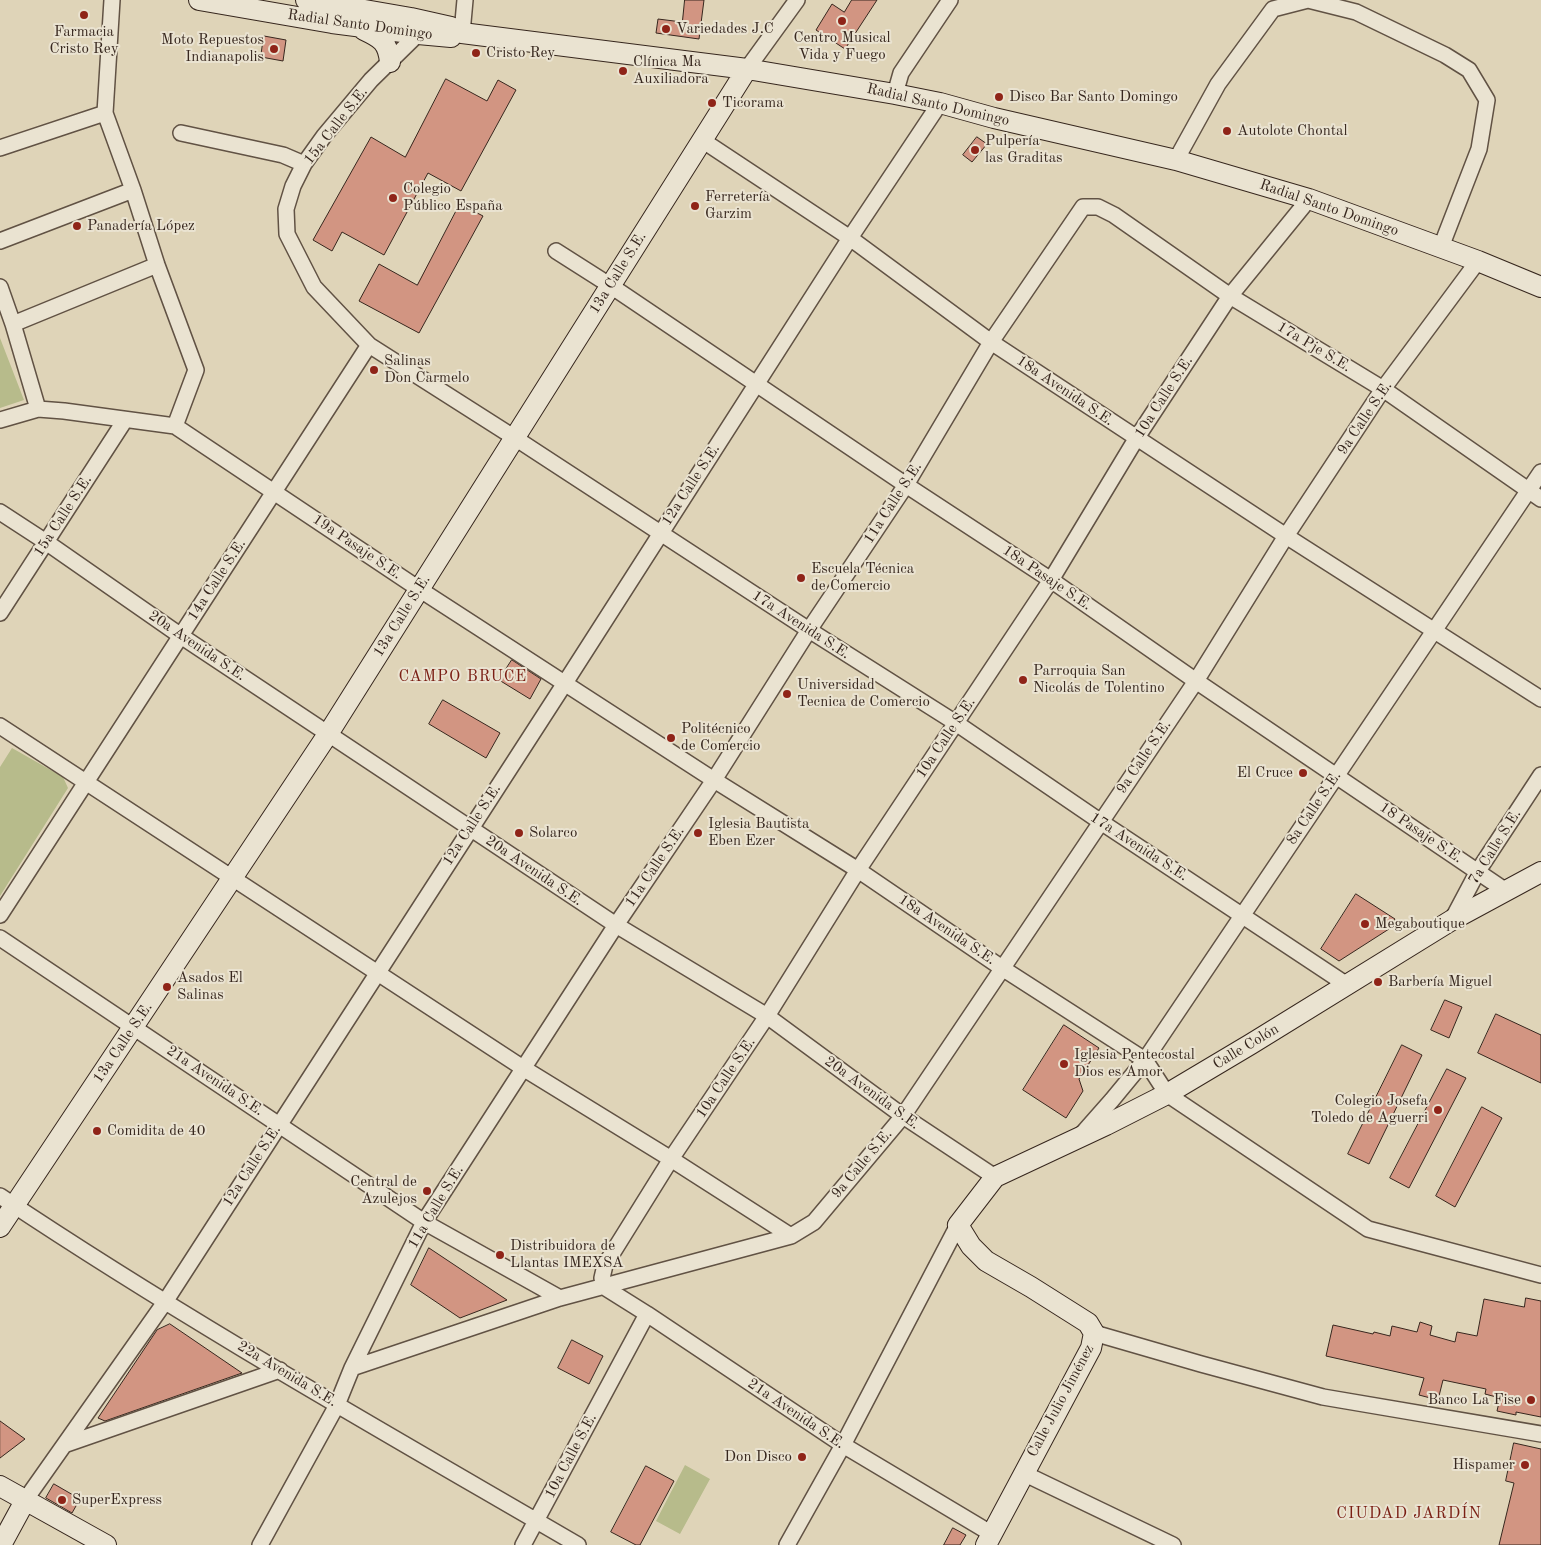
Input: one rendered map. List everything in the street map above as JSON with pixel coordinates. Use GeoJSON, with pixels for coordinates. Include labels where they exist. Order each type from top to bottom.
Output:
{"type":"FeatureCollection","features":[{"type":"Feature","properties":{"kind":"main road","name":"Radial Santo Domingo"},"geometry":{"type":"LineString","coordinates":[[199,0],[289,7],[313,5],[415,26]]}},
{"type":"Feature","properties":{"kind":"main road"},"geometry":{"type":"LineString","coordinates":[[383,0],[415,26]]}},
{"type":"Feature","properties":{"kind":"main road","name":"Radial Santo Domingo"},"geometry":{"type":"LineString","coordinates":[[313,5],[358,26],[451,27],[462,33],[748,69],[940,103],[1176,160],[1309,198],[1478,261],[1541,288]]}},
{"type":"Feature","properties":{"kind":"main road"},"geometry":{"type":"LineString","coordinates":[[358,26],[378,37],[386,44],[390,62]]}},
{"type":"Feature","properties":{"kind":"main road","name":"13a Calle S.E."},"geometry":{"type":"LineString","coordinates":[[0,1227],[7,1201],[134,1026],[328,734],[748,69]]}},
{"type":"Feature","properties":{"kind":"main road","name":"Calle Colón"},"geometry":{"type":"LineString","coordinates":[[958,1225],[995,1177],[1167,1094],[1452,920],[1541,872]]}},
{"type":"Feature","properties":{"kind":"main road","name":"Calle Julio Jiménez"},"geometry":{"type":"LineString","coordinates":[[958,1225],[971,1246],[986,1261],[1088,1323],[1094,1333],[1091,1348],[989,1539]]}},
{"type":"Feature","properties":{"kind":"main road"},"geometry":{"type":"LineString","coordinates":[[0,1486],[106,1545]]}},
{"type":"Feature","properties":{"kind":"main road","name":"12a Calle S.E."},"geometry":{"type":"LineString","coordinates":[[0,1545],[26,1499]]}},
{"type":"Feature","properties":{"kind":"street"},"geometry":{"type":"LineString","coordinates":[[112,0],[105,113],[133,190],[157,265],[196,370],[175,426]]}},
{"type":"Feature","properties":{"kind":"street"},"geometry":{"type":"LineString","coordinates":[[462,33],[465,0]]}},
{"type":"Feature","properties":{"kind":"street","name":"13a Calle S.E."},"geometry":{"type":"LineString","coordinates":[[748,69],[797,0]]}},
{"type":"Feature","properties":{"kind":"street"},"geometry":{"type":"LineString","coordinates":[[894,94],[901,73],[950,0]]}},
{"type":"Feature","properties":{"kind":"street"},"geometry":{"type":"LineString","coordinates":[[1176,160],[1218,84],[1273,9],[1308,0],[1356,12],[1445,55],[1469,70],[1487,100],[1480,149],[1441,247]]}},
{"type":"Feature","properties":{"kind":"street","name":"15a Calle S.E."},"geometry":{"type":"LineString","coordinates":[[287,234],[286,209],[293,186],[304,164],[324,136],[390,62],[415,26]]}},
{"type":"Feature","properties":{"kind":"street","name":"12a Calle S.E."},"geometry":{"type":"LineString","coordinates":[[26,1499],[165,1302],[850,238],[940,103]]}},
{"type":"Feature","properties":{"kind":"street"},"geometry":{"type":"LineString","coordinates":[[0,148],[105,113]]}},
{"type":"Feature","properties":{"kind":"street"},"geometry":{"type":"LineString","coordinates":[[181,133],[283,156],[304,164]]}},
{"type":"Feature","properties":{"kind":"street","name":"18a Avenida S.E."},"geometry":{"type":"LineString","coordinates":[[702,140],[850,238],[991,342],[1136,439],[1541,699]]}},
{"type":"Feature","properties":{"kind":"street"},"geometry":{"type":"LineString","coordinates":[[0,241],[133,190]]}},
{"type":"Feature","properties":{"kind":"street","name":"10a Calle S.E."},"geometry":{"type":"LineString","coordinates":[[604,1287],[602,1278],[605,1265],[671,1159],[767,1016],[858,870],[1052,580],[1136,439],[1230,296],[1309,198]]}},
{"type":"Feature","properties":{"kind":"street","name":"17a Pje S.E."},"geometry":{"type":"LineString","coordinates":[[1083,207],[1098,207],[1114,215],[1230,296],[1383,389],[1541,499]]}},
{"type":"Feature","properties":{"kind":"street","name":"11a Calle S.E."},"geometry":{"type":"LineString","coordinates":[[260,1545],[337,1405],[352,1368],[424,1222],[616,925],[714,780],[809,630],[906,485],[991,342],[1083,207]]}},
{"type":"Feature","properties":{"kind":"street","name":"17a Avenida S.E."},"geometry":{"type":"LineString","coordinates":[[287,234],[314,287],[369,346],[956,723],[1101,822],[1347,985]]}},
{"type":"Feature","properties":{"kind":"street"},"geometry":{"type":"LineString","coordinates":[[556,251],[756,384]]}},
{"type":"Feature","properties":{"kind":"street","name":"9a Calle S.E."},"geometry":{"type":"LineString","coordinates":[[352,1368],[560,1298],[791,1236],[814,1222],[903,1116],[1196,681],[1286,536],[1383,389],[1478,261]]}},
{"type":"Feature","properties":{"kind":"street"},"geometry":{"type":"LineString","coordinates":[[13,324],[157,265]]}},
{"type":"Feature","properties":{"kind":"street"},"geometry":{"type":"LineString","coordinates":[[0,287],[38,409]]}},
{"type":"Feature","properties":{"kind":"street","name":"14a Calle S.E."},"geometry":{"type":"LineString","coordinates":[[0,915],[369,346]]}},
{"type":"Feature","properties":{"kind":"street","name":"18a Pasaje S.E."},"geometry":{"type":"LineString","coordinates":[[756,384],[1052,580],[1196,681],[1336,775]]}},
{"type":"Feature","properties":{"kind":"street","name":"19a Pasaje S.E."},"geometry":{"type":"LineString","coordinates":[[0,420],[38,409],[175,426],[420,589],[714,780]]}},
{"type":"Feature","properties":{"kind":"street","name":"15a Calle S.E."},"geometry":{"type":"LineString","coordinates":[[0,613],[125,420]]}},
{"type":"Feature","properties":{"kind":"street","name":"8a Calle S.E."},"geometry":{"type":"LineString","coordinates":[[1078,1138],[1145,1060],[1541,472]]}},
{"type":"Feature","properties":{"kind":"street","name":"20a Avenida S.E."},"geometry":{"type":"LineString","coordinates":[[0,512],[181,636],[616,925],[767,1016],[903,1116],[995,1177]]}},
{"type":"Feature","properties":{"kind":"street"},"geometry":{"type":"LineString","coordinates":[[0,726],[523,1068],[671,1159],[791,1236]]}},
{"type":"Feature","properties":{"kind":"street","name":"18 Pasaje S.E."},"geometry":{"type":"LineString","coordinates":[[1336,775],[1506,891]]}},
{"type":"Feature","properties":{"kind":"street","name":"7a Calle S.E."},"geometry":{"type":"LineString","coordinates":[[1452,920],[1478,871],[1541,775]]}},
{"type":"Feature","properties":{"kind":"street","name":"18a Avenida S.E."},"geometry":{"type":"LineString","coordinates":[[714,780],[858,870],[1002,968],[1145,1060],[1167,1094]]}},
{"type":"Feature","properties":{"kind":"street","name":"21a Avenida S.E."},"geometry":{"type":"LineString","coordinates":[[0,938],[424,1222],[560,1298]]}},
{"type":"Feature","properties":{"kind":"street"},"geometry":{"type":"LineString","coordinates":[[1167,1094],[1368,1228],[1541,1274]]}},
{"type":"Feature","properties":{"kind":"street","name":"22a Avenida S.E."},"geometry":{"type":"LineString","coordinates":[[7,1201],[165,1302],[337,1405],[578,1545]]}},
{"type":"Feature","properties":{"kind":"street"},"geometry":{"type":"LineString","coordinates":[[787,1545],[843,1445],[958,1225]]}},
{"type":"Feature","properties":{"kind":"street","name":"21a Avenida S.E."},"geometry":{"type":"LineString","coordinates":[[604,1287],[989,1539]]}},
{"type":"Feature","properties":{"kind":"street","name":"10a Calle S.E."},"geometry":{"type":"LineString","coordinates":[[523,1545],[647,1314]]}},
{"type":"Feature","properties":{"kind":"street"},"geometry":{"type":"LineString","coordinates":[[1094,1333],[1200,1364],[1323,1396],[1541,1434]]}},
{"type":"Feature","properties":{"kind":"street"},"geometry":{"type":"LineString","coordinates":[[64,1445],[280,1370]]}},
{"type":"Feature","properties":{"kind":"street"},"geometry":{"type":"LineString","coordinates":[[1023,1473],[1172,1545]]}},
{"type":"Feature","properties":{"kind":"green space"},"geometry":{"type":"Polygon","coordinates":[[[0,338],[24,400],[0,408],[0,338]]]}},
{"type":"Feature","properties":{"kind":"green space"},"geometry":{"type":"Polygon","coordinates":[[[12,748],[63,777],[68,788],[0,896],[0,767],[12,748]]]}},
{"type":"Feature","properties":{"kind":"green space"},"geometry":{"type":"Polygon","coordinates":[[[685,1465],[710,1479],[680,1534],[656,1521],[685,1465]]]}},
{"type":"Feature","properties":{"kind":"building"},"geometry":{"type":"Polygon","coordinates":[[[685,0],[704,0],[699,39],[656,33],[658,19],[682,22],[685,0]]]}},
{"type":"Feature","properties":{"kind":"building","name":"Centro Musical Vida y Fuego"},"geometry":{"type":"Polygon","coordinates":[[[852,0],[877,0],[845,49],[816,30],[832,4],[844,12],[852,0]]]}},
{"type":"Feature","properties":{"kind":"building","name":"Moto Repuestos Indianapolis"},"geometry":{"type":"Polygon","coordinates":[[[264,36],[286,40],[283,61],[261,57],[264,36]]]}},
{"type":"Feature","properties":{"kind":"building"},"geometry":{"type":"Polygon","coordinates":[[[446,79],[487,101],[498,80],[516,90],[461,191],[428,173],[384,255],[342,232],[332,251],[313,240],[371,137],[405,157],[446,79]]]}},
{"type":"Feature","properties":{"kind":"building","name":"Pulpería las Graditas"},"geometry":{"type":"Polygon","coordinates":[[[977,137],[987,144],[972,162],[963,155],[977,137]]]}},
{"type":"Feature","properties":{"kind":"building"},"geometry":{"type":"Polygon","coordinates":[[[460,204],[483,216],[419,333],[359,301],[379,264],[417,285],[460,204]]]}},
{"type":"Feature","properties":{"kind":"building"},"geometry":{"type":"Polygon","coordinates":[[[512,660],[541,679],[530,699],[499,680],[512,660]]]}},
{"type":"Feature","properties":{"kind":"building"},"geometry":{"type":"Polygon","coordinates":[[[443,700],[500,733],[486,758],[429,724],[443,700]]]}},
{"type":"Feature","properties":{"kind":"building","name":"Megaboutique"},"geometry":{"type":"Polygon","coordinates":[[[1356,894],[1395,919],[1389,929],[1339,961],[1321,949],[1356,894]]]}},
{"type":"Feature","properties":{"kind":"building"},"geometry":{"type":"Polygon","coordinates":[[[1445,1000],[1462,1007],[1449,1038],[1431,1030],[1445,1000]]]}},
{"type":"Feature","properties":{"kind":"building"},"geometry":{"type":"Polygon","coordinates":[[[1496,1014],[1541,1035],[1541,1083],[1478,1053],[1496,1014]]]}},
{"type":"Feature","properties":{"kind":"building","name":"Iglesia Pentecostal Dios es Amor"},"geometry":{"type":"Polygon","coordinates":[[[1064,1025],[1099,1048],[1079,1079],[1083,1091],[1066,1118],[1023,1090],[1064,1025]]]}},
{"type":"Feature","properties":{"kind":"building"},"geometry":{"type":"Polygon","coordinates":[[[1402,1045],[1422,1055],[1369,1164],[1348,1154],[1402,1045]]]}},
{"type":"Feature","properties":{"kind":"building"},"geometry":{"type":"Polygon","coordinates":[[[1447,1069],[1466,1078],[1409,1188],[1390,1178],[1447,1069]]]}},
{"type":"Feature","properties":{"kind":"building"},"geometry":{"type":"Polygon","coordinates":[[[1482,1107],[1502,1118],[1455,1207],[1436,1196],[1482,1107]]]}},
{"type":"Feature","properties":{"kind":"building"},"geometry":{"type":"Polygon","coordinates":[[[429,1248],[507,1300],[460,1318],[411,1285],[429,1248]]]}},
{"type":"Feature","properties":{"kind":"building"},"geometry":{"type":"Polygon","coordinates":[[[1526,1298],[1541,1301],[1541,1417],[1516,1412],[1516,1415],[1497,1411],[1500,1398],[1485,1394],[1486,1389],[1443,1380],[1438,1400],[1419,1395],[1424,1378],[1326,1356],[1333,1325],[1390,1336],[1392,1326],[1417,1332],[1420,1322],[1432,1326],[1430,1335],[1455,1342],[1457,1332],[1477,1336],[1484,1299],[1524,1307],[1526,1298]]]}},
{"type":"Feature","properties":{"kind":"building"},"geometry":{"type":"Polygon","coordinates":[[[170,1324],[242,1373],[105,1421],[98,1418],[157,1330],[170,1324]]]}},
{"type":"Feature","properties":{"kind":"building"},"geometry":{"type":"Polygon","coordinates":[[[572,1340],[603,1356],[589,1384],[558,1368],[572,1340]]]}},
{"type":"Feature","properties":{"kind":"building"},"geometry":{"type":"Polygon","coordinates":[[[0,1421],[25,1439],[0,1458],[0,1421]]]}},
{"type":"Feature","properties":{"kind":"building"},"geometry":{"type":"Polygon","coordinates":[[[1514,1443],[1541,1449],[1541,1545],[1499,1545],[1514,1483],[1506,1481],[1514,1443]]]}},
{"type":"Feature","properties":{"kind":"building"},"geometry":{"type":"Polygon","coordinates":[[[646,1466],[674,1481],[640,1545],[636,1545],[611,1532],[646,1466]]]}},
{"type":"Feature","properties":{"kind":"building","name":"SuperExpress"},"geometry":{"type":"Polygon","coordinates":[[[54,1484],[80,1499],[72,1513],[46,1498],[54,1484]]]}},
{"type":"Feature","properties":{"kind":"building"},"geometry":{"type":"Polygon","coordinates":[[[953,1528],[966,1535],[960,1545],[944,1545],[953,1528]]]}},
{"type":"Feature","properties":{"kind":"place","name":"Farmacia Cristo Rey"},"geometry":{"type":"Point","coordinates":[84,15]}},
{"type":"Feature","properties":{"kind":"place","name":"Centro Musical Vida y Fuego"},"geometry":{"type":"Point","coordinates":[842,21]}},
{"type":"Feature","properties":{"kind":"place","name":"Variedades J.C"},"geometry":{"type":"Point","coordinates":[666,29]}},
{"type":"Feature","properties":{"kind":"place","name":"Moto Repuestos Indianapolis"},"geometry":{"type":"Point","coordinates":[274,49]}},
{"type":"Feature","properties":{"kind":"place","name":"Cristo Rey"},"geometry":{"type":"Point","coordinates":[476,53]}},
{"type":"Feature","properties":{"kind":"place","name":"Clínica Ma Auxiliadora"},"geometry":{"type":"Point","coordinates":[623,71]}},
{"type":"Feature","properties":{"kind":"place","name":"Disco Bar Santo Domingo"},"geometry":{"type":"Point","coordinates":[999,97]}},
{"type":"Feature","properties":{"kind":"place","name":"Ticorama"},"geometry":{"type":"Point","coordinates":[712,103]}},
{"type":"Feature","properties":{"kind":"place","name":"Autolote Chontal"},"geometry":{"type":"Point","coordinates":[1227,131]}},
{"type":"Feature","properties":{"kind":"place","name":"Pulpería las Graditas"},"geometry":{"type":"Point","coordinates":[975,150]}},
{"type":"Feature","properties":{"kind":"place","name":"Colegio Público España"},"geometry":{"type":"Point","coordinates":[393,198]}},
{"type":"Feature","properties":{"kind":"place","name":"Ferretería Garzim"},"geometry":{"type":"Point","coordinates":[695,206]}},
{"type":"Feature","properties":{"kind":"place","name":"Panadería López"},"geometry":{"type":"Point","coordinates":[77,226]}},
{"type":"Feature","properties":{"kind":"place","name":"Salinas Don Carmelo"},"geometry":{"type":"Point","coordinates":[374,370]}},
{"type":"Feature","properties":{"kind":"place","name":"Escuela Técnica de Comercio"},"geometry":{"type":"Point","coordinates":[801,578]}},
{"type":"Feature","properties":{"kind":"place","name":"Parroquia San Nicolás de Tolentino"},"geometry":{"type":"Point","coordinates":[1023,680]}},
{"type":"Feature","properties":{"kind":"place","name":"Universidad Tecnica de Comercio"},"geometry":{"type":"Point","coordinates":[787,694]}},
{"type":"Feature","properties":{"kind":"place","name":"Politécnico de Comercio"},"geometry":{"type":"Point","coordinates":[671,738]}},
{"type":"Feature","properties":{"kind":"place","name":"El Cruce"},"geometry":{"type":"Point","coordinates":[1303,773]}},
{"type":"Feature","properties":{"kind":"place","name":"Solarco"},"geometry":{"type":"Point","coordinates":[519,833]}},
{"type":"Feature","properties":{"kind":"place","name":"Iglesia Bautista Eben Ezer"},"geometry":{"type":"Point","coordinates":[698,833]}},
{"type":"Feature","properties":{"kind":"place","name":"Megaboutique"},"geometry":{"type":"Point","coordinates":[1365,924]}},
{"type":"Feature","properties":{"kind":"place","name":"Barbería Miguel"},"geometry":{"type":"Point","coordinates":[1378,982]}},
{"type":"Feature","properties":{"kind":"place","name":"Asados El Salinas"},"geometry":{"type":"Point","coordinates":[167,987]}},
{"type":"Feature","properties":{"kind":"place","name":"Iglesia Pentecostal Dios es Amor"},"geometry":{"type":"Point","coordinates":[1064,1064]}},
{"type":"Feature","properties":{"kind":"place","name":"Colegio Josefa Toledo de Aguerri"},"geometry":{"type":"Point","coordinates":[1438,1110]}},
{"type":"Feature","properties":{"kind":"place","name":"Comidita de 40"},"geometry":{"type":"Point","coordinates":[97,1131]}},
{"type":"Feature","properties":{"kind":"place","name":"Central de Azulejos"},"geometry":{"type":"Point","coordinates":[427,1191]}},
{"type":"Feature","properties":{"kind":"place","name":"Distribuidora de Llantas IMEXSA"},"geometry":{"type":"Point","coordinates":[500,1255]}},
{"type":"Feature","properties":{"kind":"place","name":"Banco La Fise"},"geometry":{"type":"Point","coordinates":[1531,1400]}},
{"type":"Feature","properties":{"kind":"place","name":"Don Disco"},"geometry":{"type":"Point","coordinates":[802,1457]}},
{"type":"Feature","properties":{"kind":"place","name":"Hispamer"},"geometry":{"type":"Point","coordinates":[1525,1465]}},
{"type":"Feature","properties":{"kind":"place","name":"SuperExpress"},"geometry":{"type":"Point","coordinates":[62,1500]}},
{"type":"Feature","properties":{"kind":"district","name":"CAMPO BRUCE"},"geometry":{"type":"Point","coordinates":[463,677]}},
{"type":"Feature","properties":{"kind":"district","name":"CIUDAD JARDÍN"},"geometry":{"type":"Point","coordinates":[1409,1514]}}]}
